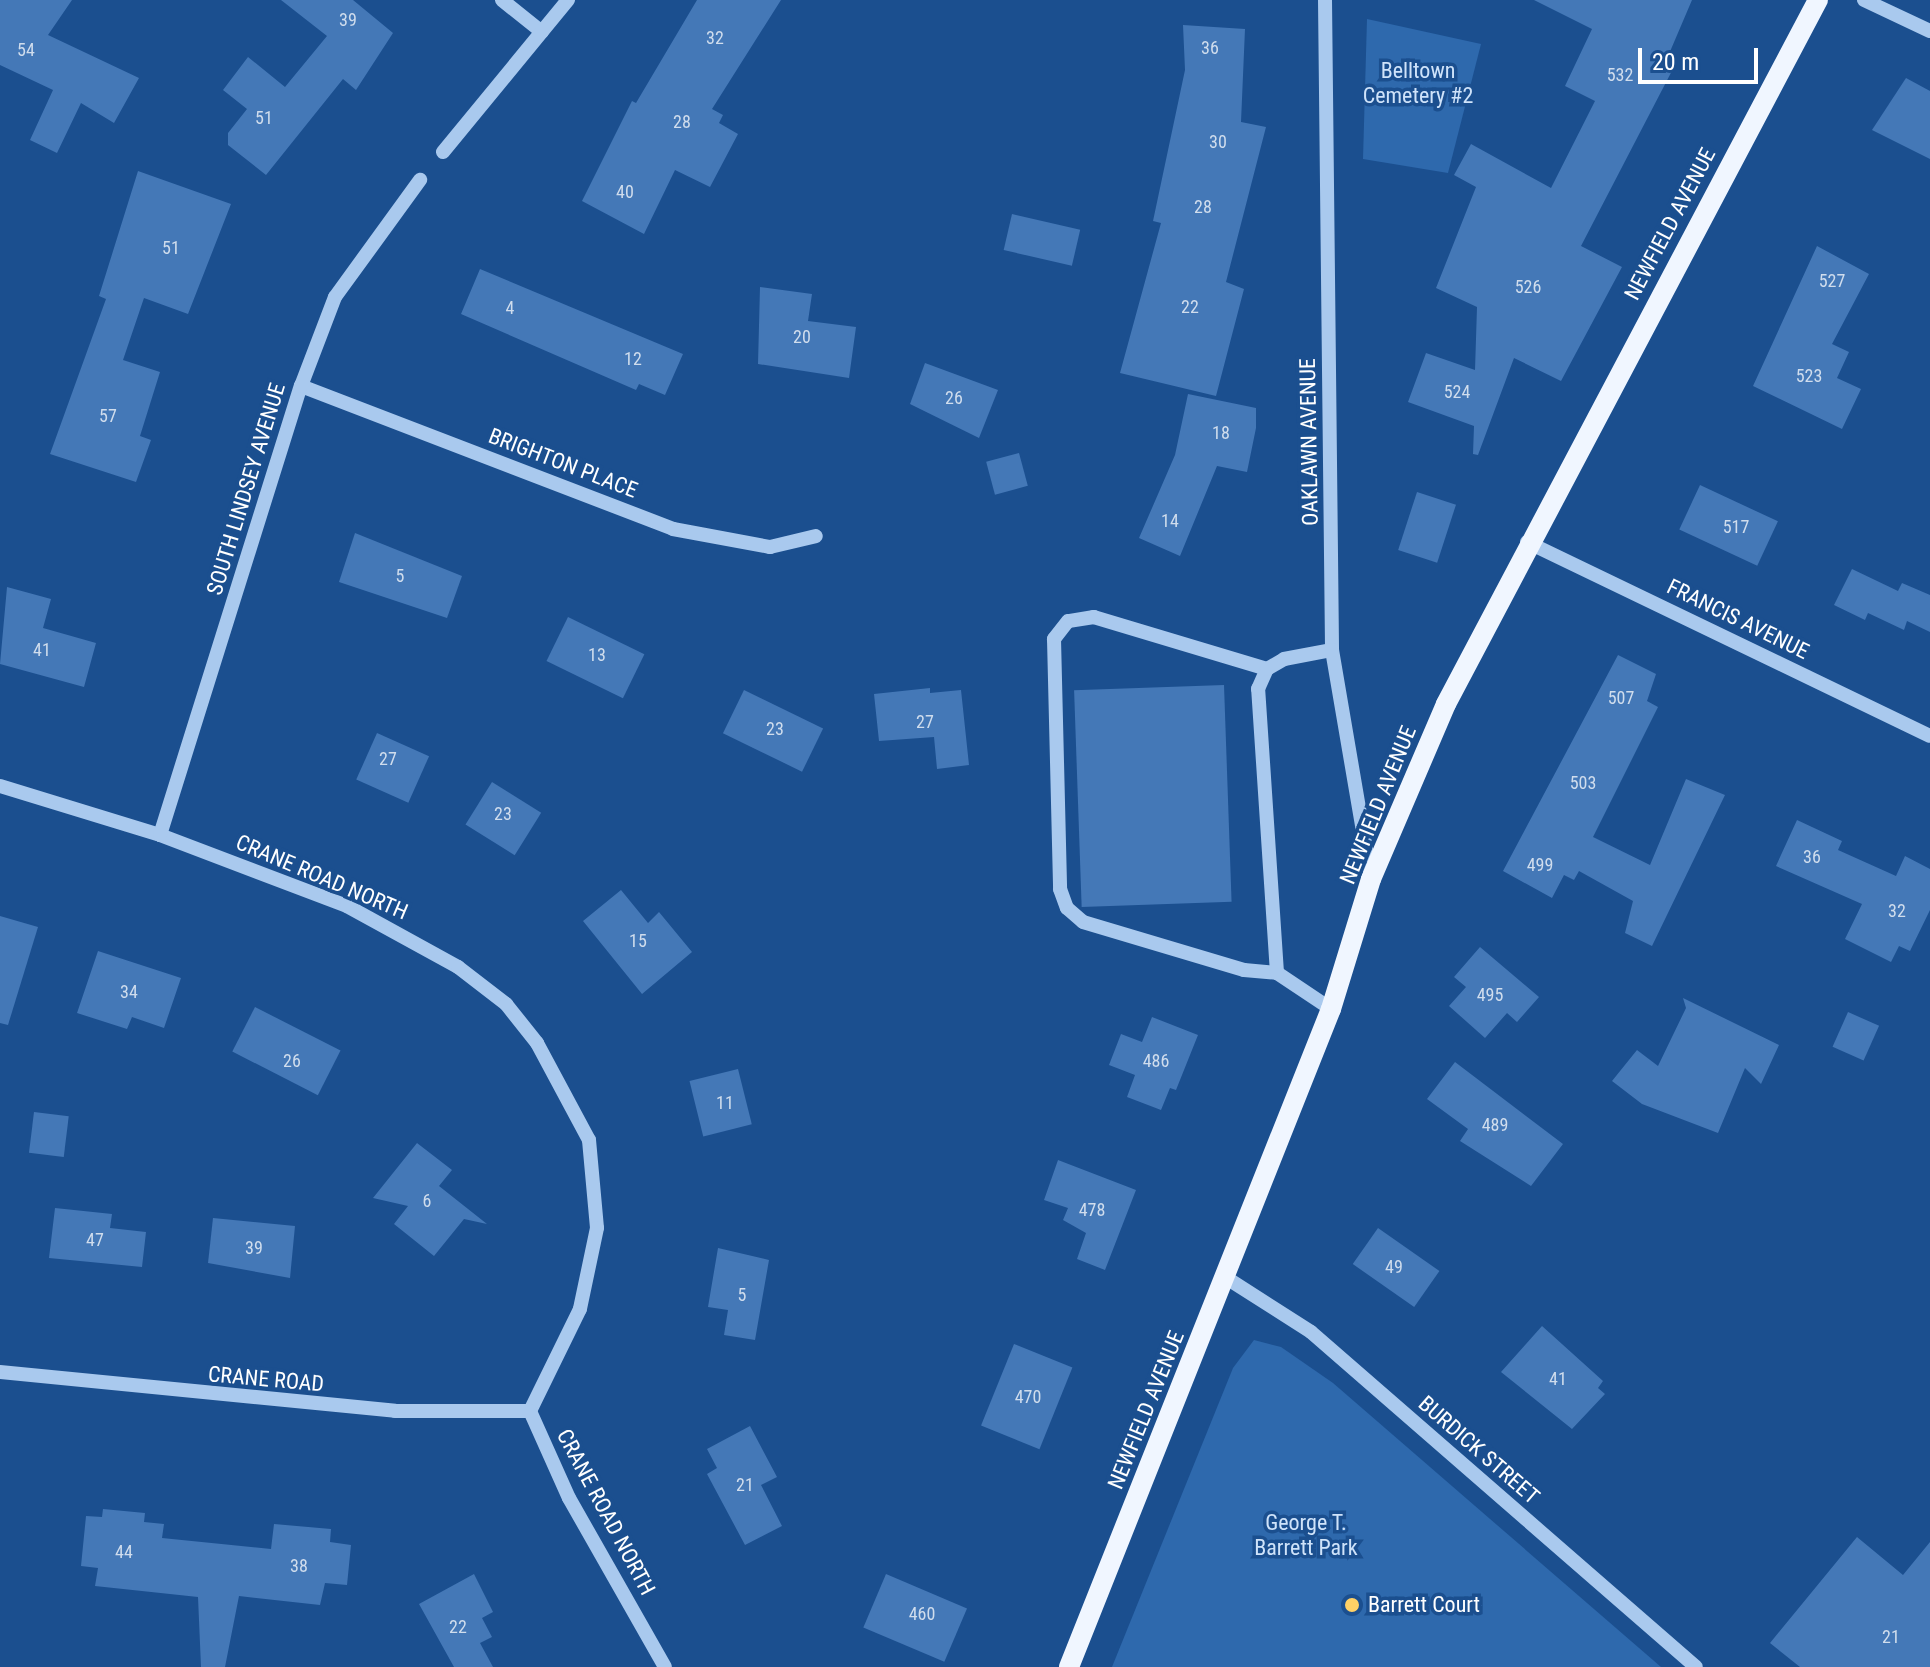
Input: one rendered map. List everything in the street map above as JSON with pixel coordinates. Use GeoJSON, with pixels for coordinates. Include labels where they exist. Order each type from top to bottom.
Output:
{"type":"FeatureCollection","features":[{"type":"Feature","properties":{"kind":"main road","name":"NEWFIELD AVENUE"},"geometry":{"type":"LineString","coordinates":[[1069,1667],[1331,1009],[1371,879],[1446,704],[1527,542],[1818,0]]}},
{"type":"Feature","properties":{"kind":"street"},"geometry":{"type":"LineString","coordinates":[[502,0],[542,32]]}},
{"type":"Feature","properties":{"kind":"street"},"geometry":{"type":"LineString","coordinates":[[443,152],[568,0]]}},
{"type":"Feature","properties":{"kind":"street","name":"OAKLAWN AVENUE"},"geometry":{"type":"LineString","coordinates":[[1325,0],[1332,650],[1371,879]]}},
{"type":"Feature","properties":{"kind":"street"},"geometry":{"type":"LineString","coordinates":[[1864,0],[1930,31]]}},
{"type":"Feature","properties":{"kind":"street","name":"SOUTH LINDSEY AVENUE"},"geometry":{"type":"LineString","coordinates":[[160,835],[301,386],[335,297],[420,180]]}},
{"type":"Feature","properties":{"kind":"street","name":"BRIGHTON PLACE"},"geometry":{"type":"LineString","coordinates":[[301,386],[673,529],[770,547],[816,536]]}},
{"type":"Feature","properties":{"kind":"street","name":"FRANCIS AVENUE"},"geometry":{"type":"LineString","coordinates":[[1527,542],[1930,736]]}},
{"type":"Feature","properties":{"kind":"street"},"geometry":{"type":"LineString","coordinates":[[1331,1009],[1277,973],[1244,970],[1083,922],[1067,908],[1060,889],[1054,639],[1068,621],[1094,617],[1267,669],[1332,650]]}},
{"type":"Feature","properties":{"kind":"street"},"geometry":{"type":"LineString","coordinates":[[1267,669],[1258,689],[1277,973]]}},
{"type":"Feature","properties":{"kind":"street","name":"CRANE ROAD NORTH"},"geometry":{"type":"LineString","coordinates":[[0,786],[160,835],[297,885],[412,939],[506,1004],[537,1043],[589,1140],[597,1228],[580,1309],[530,1411],[569,1498],[665,1667]]}},
{"type":"Feature","properties":{"kind":"street","name":"BURDICK STREET"},"geometry":{"type":"LineString","coordinates":[[1225,1277],[1311,1332],[1696,1667]]}},
{"type":"Feature","properties":{"kind":"street","name":"CRANE ROAD"},"geometry":{"type":"LineString","coordinates":[[0,1372],[395,1411],[530,1411]]}},
{"type":"Feature","properties":{"kind":"green space","name":"Belltown Cemetery #2"},"geometry":{"type":"Polygon","coordinates":[[[1367,19],[1481,44],[1448,173],[1363,159],[1367,19]]]}},
{"type":"Feature","properties":{"kind":"green space","name":"George T. Barrett Park"},"geometry":{"type":"Polygon","coordinates":[[[1254,1340],[1281,1347],[1333,1383],[1661,1667],[1112,1667],[1233,1368],[1254,1340]]]}},
{"type":"Feature","properties":{"kind":"building"},"geometry":{"type":"Polygon","coordinates":[[[0,0],[72,0],[48,35],[139,78],[114,123],[81,103],[57,153],[30,140],[53,90],[0,65],[0,0]]]}},
{"type":"Feature","properties":{"kind":"building"},"geometry":{"type":"Polygon","coordinates":[[[281,0],[353,0],[393,33],[356,90],[343,79],[266,175],[228,145],[228,133],[247,109],[223,90],[248,57],[285,87],[327,36],[281,0]]]}},
{"type":"Feature","properties":{"kind":"building"},"geometry":{"type":"Polygon","coordinates":[[[697,0],[781,0],[712,109],[723,115],[719,123],[738,134],[710,187],[675,170],[644,234],[582,201],[632,101],[636,103],[697,0]]]}},
{"type":"Feature","properties":{"kind":"building"},"geometry":{"type":"Polygon","coordinates":[[[1534,0],[1692,0],[1666,61],[1675,65],[1581,246],[1622,267],[1561,381],[1514,358],[1478,455],[1473,454],[1474,426],[1408,402],[1426,353],[1475,370],[1477,307],[1436,288],[1476,187],[1454,175],[1471,144],[1551,188],[1595,101],[1565,86],[1592,29],[1534,0]]]}},
{"type":"Feature","properties":{"kind":"building"},"geometry":{"type":"Polygon","coordinates":[[[1183,25],[1245,29],[1241,122],[1266,127],[1226,282],[1244,289],[1216,396],[1120,373],[1161,223],[1153,221],[1185,70],[1183,25]]]}},
{"type":"Feature","properties":{"kind":"building"},"geometry":{"type":"Polygon","coordinates":[[[1906,78],[1930,91],[1930,159],[1872,130],[1906,78]]]}},
{"type":"Feature","properties":{"kind":"building"},"geometry":{"type":"Polygon","coordinates":[[[138,171],[231,204],[188,314],[144,298],[123,360],[160,372],[140,436],[151,440],[136,482],[50,454],[106,299],[99,296],[138,171]]]}},
{"type":"Feature","properties":{"kind":"building"},"geometry":{"type":"Polygon","coordinates":[[[1012,214],[1080,230],[1072,266],[1004,250],[1012,214]]]}},
{"type":"Feature","properties":{"kind":"building"},"geometry":{"type":"Polygon","coordinates":[[[1817,246],[1869,274],[1832,344],[1849,352],[1837,378],[1861,389],[1842,429],[1753,386],[1817,246]]]}},
{"type":"Feature","properties":{"kind":"building"},"geometry":{"type":"Polygon","coordinates":[[[480,269],[683,354],[665,395],[639,384],[636,390],[461,314],[480,269]]]}},
{"type":"Feature","properties":{"kind":"building"},"geometry":{"type":"Polygon","coordinates":[[[760,287],[812,294],[808,321],[856,327],[849,378],[758,364],[760,287]]]}},
{"type":"Feature","properties":{"kind":"building"},"geometry":{"type":"Polygon","coordinates":[[[925,363],[998,390],[979,438],[910,404],[925,363]]]}},
{"type":"Feature","properties":{"kind":"building"},"geometry":{"type":"Polygon","coordinates":[[[1188,394],[1256,408],[1256,428],[1247,472],[1217,466],[1180,556],[1139,538],[1175,455],[1188,394]]]}},
{"type":"Feature","properties":{"kind":"building"},"geometry":{"type":"Polygon","coordinates":[[[1019,453],[1028,486],[995,495],[986,462],[1019,453]]]}},
{"type":"Feature","properties":{"kind":"building"},"geometry":{"type":"Polygon","coordinates":[[[1700,485],[1778,521],[1757,566],[1679,529],[1700,485]]]}},
{"type":"Feature","properties":{"kind":"building"},"geometry":{"type":"Polygon","coordinates":[[[1417,492],[1456,505],[1437,563],[1398,550],[1417,492]]]}},
{"type":"Feature","properties":{"kind":"building"},"geometry":{"type":"Polygon","coordinates":[[[355,533],[462,576],[447,618],[339,582],[355,533]]]}},
{"type":"Feature","properties":{"kind":"building"},"geometry":{"type":"Polygon","coordinates":[[[1852,569],[1898,591],[1902,583],[1930,595],[1930,632],[1907,621],[1904,630],[1868,613],[1865,620],[1834,605],[1852,569]]]}},
{"type":"Feature","properties":{"kind":"building"},"geometry":{"type":"Polygon","coordinates":[[[7,587],[51,599],[43,628],[96,643],[84,687],[0,664],[7,587]]]}},
{"type":"Feature","properties":{"kind":"building"},"geometry":{"type":"Polygon","coordinates":[[[568,617],[644,654],[623,698],[547,661],[568,617]]]}},
{"type":"Feature","properties":{"kind":"building"},"geometry":{"type":"Polygon","coordinates":[[[1618,655],[1656,674],[1647,701],[1658,707],[1593,837],[1650,865],[1686,779],[1725,795],[1652,946],[1625,933],[1633,901],[1579,871],[1574,880],[1564,875],[1552,898],[1503,871],[1618,655]]]}},
{"type":"Feature","properties":{"kind":"building"},"geometry":{"type":"Polygon","coordinates":[[[1224,685],[1232,902],[1082,907],[1074,690],[1224,685]]]}},
{"type":"Feature","properties":{"kind":"building"},"geometry":{"type":"Polygon","coordinates":[[[930,688],[930,693],[961,690],[969,765],[937,769],[934,737],[879,741],[874,694],[930,688]]]}},
{"type":"Feature","properties":{"kind":"building"},"geometry":{"type":"Polygon","coordinates":[[[744,690],[823,729],[802,772],[723,733],[744,690]]]}},
{"type":"Feature","properties":{"kind":"building"},"geometry":{"type":"Polygon","coordinates":[[[377,733],[429,756],[408,803],[356,780],[377,733]]]}},
{"type":"Feature","properties":{"kind":"building"},"geometry":{"type":"Polygon","coordinates":[[[492,782],[541,813],[515,855],[466,824],[492,782]]]}},
{"type":"Feature","properties":{"kind":"building"},"geometry":{"type":"Polygon","coordinates":[[[1797,820],[1842,841],[1838,850],[1896,876],[1905,856],[1930,869],[1930,910],[1910,951],[1899,946],[1891,962],[1845,939],[1862,904],[1776,866],[1797,820]]]}},
{"type":"Feature","properties":{"kind":"building"},"geometry":{"type":"Polygon","coordinates":[[[621,890],[648,923],[659,912],[692,952],[642,994],[583,921],[621,890]]]}},
{"type":"Feature","properties":{"kind":"building"},"geometry":{"type":"Polygon","coordinates":[[[0,916],[38,927],[8,1025],[0,1023],[0,916]]]}},
{"type":"Feature","properties":{"kind":"building"},"geometry":{"type":"Polygon","coordinates":[[[1480,947],[1539,997],[1517,1022],[1507,1013],[1485,1038],[1449,1006],[1466,987],[1454,977],[1480,947]]]}},
{"type":"Feature","properties":{"kind":"building"},"geometry":{"type":"Polygon","coordinates":[[[98,951],[181,978],[164,1028],[132,1017],[127,1029],[77,1013],[98,951]]]}},
{"type":"Feature","properties":{"kind":"building"},"geometry":{"type":"Polygon","coordinates":[[[1683,998],[1779,1045],[1761,1084],[1745,1068],[1718,1133],[1642,1104],[1612,1081],[1637,1050],[1658,1066],[1686,1008],[1683,998]]]}},
{"type":"Feature","properties":{"kind":"building"},"geometry":{"type":"Polygon","coordinates":[[[255,1007],[341,1051],[318,1095],[232,1052],[255,1007]]]}},
{"type":"Feature","properties":{"kind":"building"},"geometry":{"type":"Polygon","coordinates":[[[1848,1012],[1879,1026],[1864,1061],[1833,1047],[1848,1012]]]}},
{"type":"Feature","properties":{"kind":"building"},"geometry":{"type":"Polygon","coordinates":[[[1152,1017],[1198,1035],[1176,1090],[1170,1088],[1161,1110],[1127,1097],[1135,1075],[1109,1065],[1121,1034],[1142,1042],[1152,1017]]]}},
{"type":"Feature","properties":{"kind":"building"},"geometry":{"type":"Polygon","coordinates":[[[1455,1062],[1563,1144],[1531,1186],[1460,1141],[1468,1129],[1427,1099],[1455,1062]]]}},
{"type":"Feature","properties":{"kind":"building"},"geometry":{"type":"Polygon","coordinates":[[[738,1069],[752,1124],[703,1136],[689,1081],[738,1069]]]}},
{"type":"Feature","properties":{"kind":"building"},"geometry":{"type":"Polygon","coordinates":[[[34,1112],[69,1116],[64,1157],[29,1153],[34,1112]]]}},
{"type":"Feature","properties":{"kind":"building"},"geometry":{"type":"Polygon","coordinates":[[[417,1143],[452,1170],[439,1186],[487,1224],[464,1219],[434,1256],[394,1224],[408,1206],[373,1198],[417,1143]]]}},
{"type":"Feature","properties":{"kind":"building"},"geometry":{"type":"Polygon","coordinates":[[[1058,1160],[1136,1190],[1105,1270],[1077,1259],[1086,1233],[1063,1220],[1068,1208],[1044,1200],[1058,1160]]]}},
{"type":"Feature","properties":{"kind":"building"},"geometry":{"type":"Polygon","coordinates":[[[55,1208],[112,1214],[110,1228],[146,1232],[142,1267],[49,1258],[55,1208]]]}},
{"type":"Feature","properties":{"kind":"building"},"geometry":{"type":"Polygon","coordinates":[[[213,1218],[295,1226],[290,1278],[208,1263],[213,1218]]]}},
{"type":"Feature","properties":{"kind":"building"},"geometry":{"type":"Polygon","coordinates":[[[1378,1228],[1439,1271],[1414,1307],[1353,1264],[1378,1228]]]}},
{"type":"Feature","properties":{"kind":"building"},"geometry":{"type":"Polygon","coordinates":[[[718,1248],[769,1260],[755,1340],[724,1335],[728,1310],[708,1307],[718,1248]]]}},
{"type":"Feature","properties":{"kind":"building"},"geometry":{"type":"Polygon","coordinates":[[[1542,1326],[1603,1381],[1598,1388],[1605,1394],[1572,1429],[1501,1372],[1542,1326]]]}},
{"type":"Feature","properties":{"kind":"building"},"geometry":{"type":"Polygon","coordinates":[[[1014,1344],[1072,1368],[1039,1449],[981,1426],[1014,1344]]]}},
{"type":"Feature","properties":{"kind":"building"},"geometry":{"type":"Polygon","coordinates":[[[750,1426],[777,1477],[761,1485],[782,1526],[745,1545],[707,1474],[717,1468],[707,1449],[750,1426]]]}},
{"type":"Feature","properties":{"kind":"building"},"geometry":{"type":"Polygon","coordinates":[[[103,1509],[145,1513],[144,1522],[164,1524],[162,1538],[271,1549],[274,1524],[331,1529],[330,1542],[351,1545],[347,1585],[325,1583],[320,1605],[239,1596],[225,1667],[201,1667],[198,1597],[95,1586],[98,1568],[81,1566],[86,1516],[102,1517],[103,1509]]]}},
{"type":"Feature","properties":{"kind":"building"},"geometry":{"type":"Polygon","coordinates":[[[1857,1537],[1903,1575],[1930,1542],[1930,1667],[1800,1667],[1770,1643],[1857,1537]]]}},
{"type":"Feature","properties":{"kind":"building"},"geometry":{"type":"Polygon","coordinates":[[[474,1574],[493,1612],[482,1618],[492,1637],[480,1643],[493,1667],[454,1667],[419,1604],[474,1574]]]}},
{"type":"Feature","properties":{"kind":"building"},"geometry":{"type":"Polygon","coordinates":[[[886,1574],[967,1608],[944,1662],[863,1627],[886,1574]]]}},
{"type":"Feature","properties":{"kind":"place","name":"Barrett Court"},"geometry":{"type":"Point","coordinates":[1352,1605]}}]}
